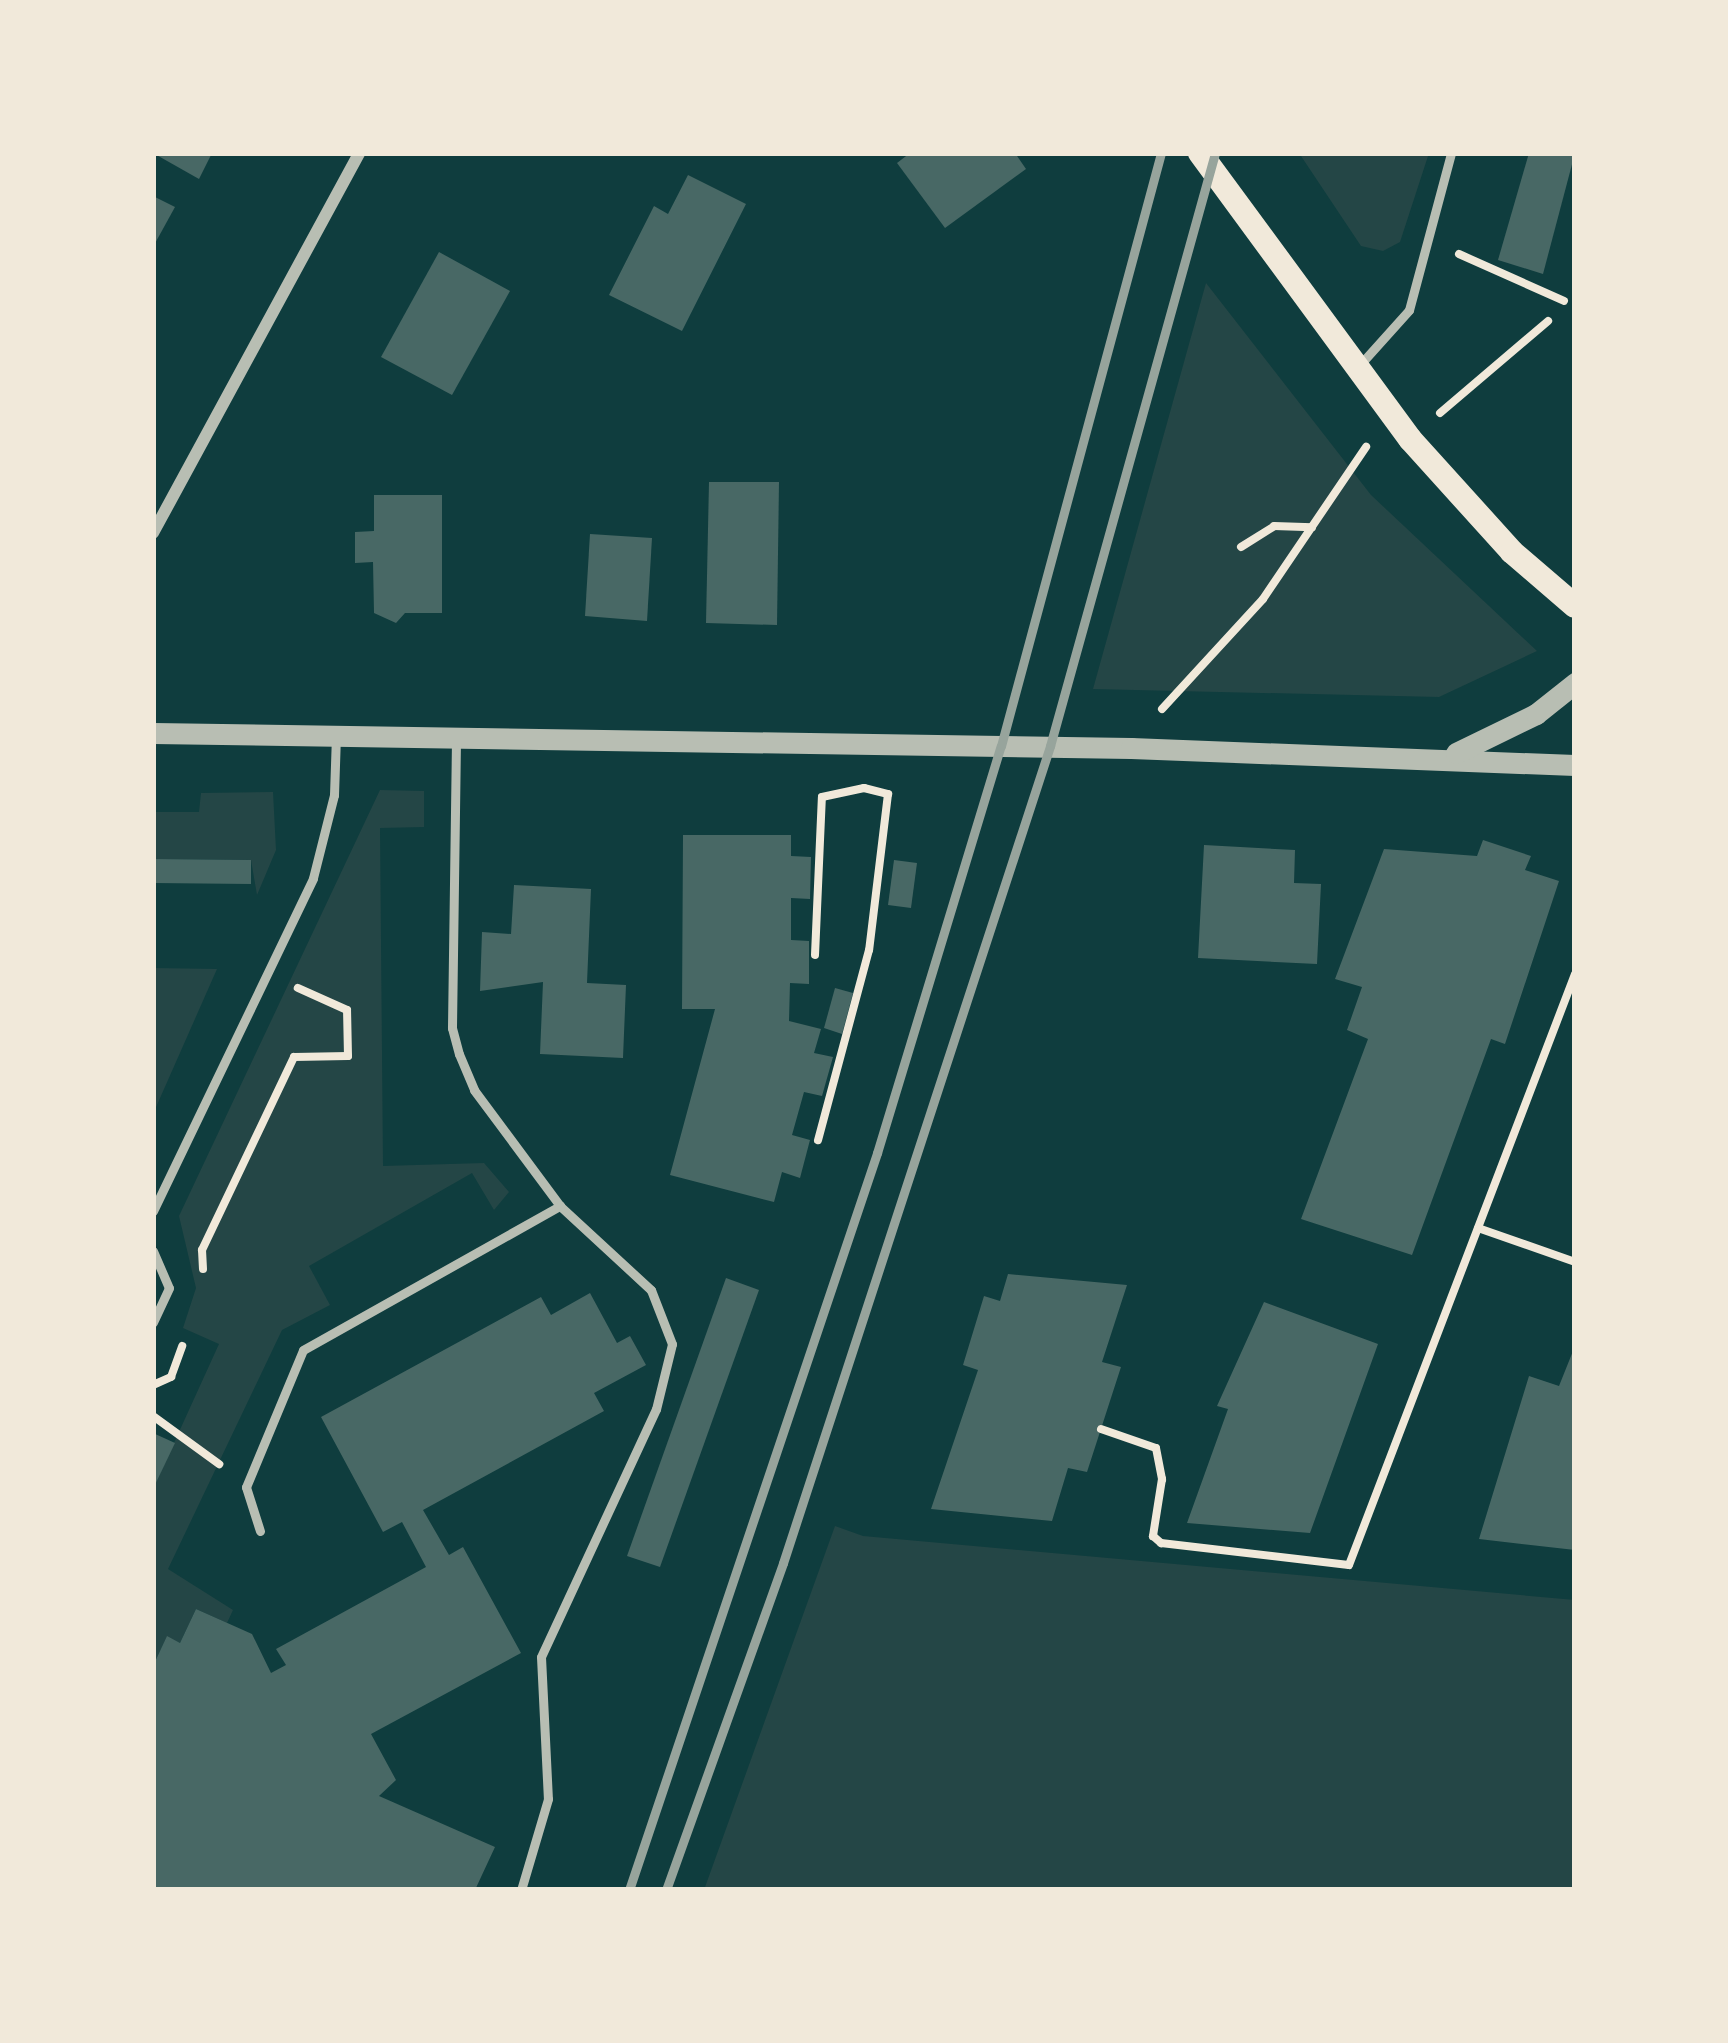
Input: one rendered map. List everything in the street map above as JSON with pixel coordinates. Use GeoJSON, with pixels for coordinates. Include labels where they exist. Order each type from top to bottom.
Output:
{"type":"FeatureCollection","features":[{"type":"Feature","properties":{"kind":"main road"},"geometry":{"type":"LineString","coordinates":[[1199,153],[1410,440],[1512,552],[1575,606]]}},
{"type":"Feature","properties":{"kind":"street"},"geometry":{"type":"LineString","coordinates":[[153,533],[359,153]]}},
{"type":"Feature","properties":{"kind":"street"},"geometry":{"type":"LineString","coordinates":[[1450,756],[1520,723],[1575,683]]}},
{"type":"Feature","properties":{"kind":"street"},"geometry":{"type":"LineString","coordinates":[[153,733],[1131,748],[1450,756],[1575,765]]}},
{"type":"Feature","properties":{"kind":"lane"},"geometry":{"type":"LineString","coordinates":[[1355,369],[1408,310],[1450,153]]}},
{"type":"Feature","properties":{"kind":"lane"},"geometry":{"type":"LineString","coordinates":[[153,1210],[313,878],[334,796],[336,735]]}},
{"type":"Feature","properties":{"kind":"lane"},"geometry":{"type":"LineString","coordinates":[[456,737],[452,1028],[474,1090],[560,1206],[651,1290],[672,1344],[656,1409],[542,1657],[548,1799],[520,1890]]}},
{"type":"Feature","properties":{"kind":"lane"},"geometry":{"type":"LineString","coordinates":[[260,1532],[249,1477],[303,1350],[560,1206]]}},
{"type":"Feature","properties":{"kind":"lane"},"geometry":{"type":"LineString","coordinates":[[153,1251],[169,1288],[153,1323]]}},
{"type":"Feature","properties":{"kind":"path"},"geometry":{"type":"LineString","coordinates":[[1429,244],[1502,267],[1564,302]]}},
{"type":"Feature","properties":{"kind":"path"},"geometry":{"type":"LineString","coordinates":[[1410,440],[1548,321]]}},
{"type":"Feature","properties":{"kind":"path"},"geometry":{"type":"LineString","coordinates":[[1131,748],[1263,599],[1389,413]]}},
{"type":"Feature","properties":{"kind":"path"},"geometry":{"type":"LineString","coordinates":[[1241,547],[1274,526],[1312,527]]}},
{"type":"Feature","properties":{"kind":"path"},"geometry":{"type":"LineString","coordinates":[[815,955],[822,797],[864,788],[888,794],[869,950],[818,1140]]}},
{"type":"Feature","properties":{"kind":"path"},"geometry":{"type":"LineString","coordinates":[[1101,1429],[1156,1448],[1162,1479],[1153,1536],[1161,1543],[1349,1565],[1575,974]]}},
{"type":"Feature","properties":{"kind":"path"},"geometry":{"type":"LineString","coordinates":[[204,1288],[202,1250],[294,1057],[348,1056],[347,1010],[266,975]]}},
{"type":"Feature","properties":{"kind":"path"},"geometry":{"type":"LineString","coordinates":[[1478,1228],[1575,1262]]}},
{"type":"Feature","properties":{"kind":"path"},"geometry":{"type":"LineString","coordinates":[[153,1385],[171,1377],[187,1332]]}},
{"type":"Feature","properties":{"kind":"path"},"geometry":{"type":"LineString","coordinates":[[153,1416],[188,1447],[249,1477]]}},
{"type":"Feature","properties":{"kind":"shaded area"},"geometry":{"type":"Polygon","coordinates":[[[1299,153],[1429,153],[1400,242],[1383,251],[1361,246],[1299,153]]]}},
{"type":"Feature","properties":{"kind":"shaded area"},"geometry":{"type":"Polygon","coordinates":[[[1206,283],[1371,495],[1537,651],[1439,697],[1093,689],[1206,283]]]}},
{"type":"Feature","properties":{"kind":"shaded area"},"geometry":{"type":"Polygon","coordinates":[[[380,790],[424,791],[424,827],[380,828],[383,1166],[484,1163],[509,1192],[494,1210],[472,1173],[309,1266],[330,1305],[282,1330],[168,1569],[233,1610],[227,1623],[196,1609],[180,1643],[167,1637],[153,1666],[153,1489],[219,1344],[183,1328],[196,1288],[179,1216],[380,790]]]}},
{"type":"Feature","properties":{"kind":"shaded area"},"geometry":{"type":"Polygon","coordinates":[[[273,792],[276,850],[257,895],[251,860],[153,859],[153,812],[199,812],[201,793],[273,792]]]}},
{"type":"Feature","properties":{"kind":"shaded area"},"geometry":{"type":"Polygon","coordinates":[[[153,968],[217,969],[153,1114],[153,968]]]}},
{"type":"Feature","properties":{"kind":"shaded area"},"geometry":{"type":"Polygon","coordinates":[[[835,1526],[863,1536],[1575,1600],[1575,1890],[704,1890],[835,1526]]]}},
{"type":"Feature","properties":{"kind":"building"},"geometry":{"type":"Polygon","coordinates":[[[153,153],[212,153],[199,179],[153,153]]]}},
{"type":"Feature","properties":{"kind":"building"},"geometry":{"type":"Polygon","coordinates":[[[910,153],[1015,153],[1026,169],[945,228],[897,163],[910,153]]]}},
{"type":"Feature","properties":{"kind":"building"},"geometry":{"type":"Polygon","coordinates":[[[1529,153],[1575,153],[1543,274],[1498,260],[1529,153]]]}},
{"type":"Feature","properties":{"kind":"building"},"geometry":{"type":"Polygon","coordinates":[[[688,175],[746,204],[682,331],[609,295],[654,206],[668,214],[688,175]]]}},
{"type":"Feature","properties":{"kind":"building"},"geometry":{"type":"Polygon","coordinates":[[[153,196],[175,207],[153,247],[153,196]]]}},
{"type":"Feature","properties":{"kind":"building"},"geometry":{"type":"Polygon","coordinates":[[[439,252],[510,291],[452,395],[381,357],[439,252]]]}},
{"type":"Feature","properties":{"kind":"building"},"geometry":{"type":"Polygon","coordinates":[[[709,482],[779,482],[777,625],[706,623],[709,482]]]}},
{"type":"Feature","properties":{"kind":"building"},"geometry":{"type":"Polygon","coordinates":[[[374,495],[442,495],[442,613],[405,613],[396,623],[374,613],[373,562],[355,563],[355,532],[374,531],[374,495]]]}},
{"type":"Feature","properties":{"kind":"building"},"geometry":{"type":"Polygon","coordinates":[[[590,534],[652,538],[647,621],[585,616],[590,534]]]}},
{"type":"Feature","properties":{"kind":"building"},"geometry":{"type":"Polygon","coordinates":[[[683,835],[791,835],[791,856],[811,857],[810,899],[791,898],[791,940],[809,941],[809,984],[790,983],[789,1021],[821,1029],[814,1053],[833,1057],[822,1096],[804,1092],[792,1135],[810,1140],[800,1178],[782,1172],[774,1202],[670,1175],[715,1009],[682,1009],[683,835]]]}},
{"type":"Feature","properties":{"kind":"building"},"geometry":{"type":"Polygon","coordinates":[[[1483,840],[1531,856],[1525,870],[1559,881],[1505,1044],[1491,1039],[1412,1255],[1301,1219],[1368,1039],[1347,1030],[1362,987],[1335,979],[1384,849],[1477,856],[1483,840]]]}},
{"type":"Feature","properties":{"kind":"building"},"geometry":{"type":"Polygon","coordinates":[[[1204,845],[1295,850],[1294,883],[1321,884],[1317,964],[1198,958],[1204,845]]]}},
{"type":"Feature","properties":{"kind":"building"},"geometry":{"type":"Polygon","coordinates":[[[153,859],[251,860],[251,884],[153,883],[153,859]]]}},
{"type":"Feature","properties":{"kind":"building"},"geometry":{"type":"Polygon","coordinates":[[[894,860],[917,863],[911,908],[888,905],[894,860]]]}},
{"type":"Feature","properties":{"kind":"building"},"geometry":{"type":"Polygon","coordinates":[[[514,885],[591,889],[587,983],[626,985],[623,1058],[540,1054],[543,982],[480,991],[482,932],[511,934],[514,885]]]}},
{"type":"Feature","properties":{"kind":"building"},"geometry":{"type":"Polygon","coordinates":[[[835,988],[853,993],[842,1034],[824,1028],[835,988]]]}},
{"type":"Feature","properties":{"kind":"building"},"geometry":{"type":"Polygon","coordinates":[[[1008,1274],[1127,1285],[1102,1362],[1121,1367],[1087,1472],[1068,1468],[1052,1521],[931,1509],[978,1370],[963,1365],[984,1296],[1000,1301],[1008,1274]]]}},
{"type":"Feature","properties":{"kind":"building"},"geometry":{"type":"Polygon","coordinates":[[[726,1278],[759,1290],[660,1567],[627,1556],[726,1278]]]}},
{"type":"Feature","properties":{"kind":"building"},"geometry":{"type":"Polygon","coordinates":[[[590,1293],[617,1343],[630,1336],[646,1365],[594,1393],[604,1411],[423,1510],[449,1555],[463,1547],[521,1653],[371,1734],[396,1780],[379,1796],[495,1847],[475,1890],[153,1890],[153,1666],[167,1636],[180,1643],[196,1609],[252,1634],[271,1673],[286,1665],[276,1649],[426,1567],[402,1522],[383,1532],[321,1417],[541,1297],[551,1315],[590,1293]]]}},
{"type":"Feature","properties":{"kind":"building"},"geometry":{"type":"Polygon","coordinates":[[[1264,1302],[1378,1344],[1310,1533],[1187,1523],[1228,1409],[1217,1406],[1264,1302]]]}},
{"type":"Feature","properties":{"kind":"building"},"geometry":{"type":"Polygon","coordinates":[[[1575,1346],[1575,1550],[1479,1539],[1529,1376],[1559,1386],[1575,1346]]]}},
{"type":"Feature","properties":{"kind":"building"},"geometry":{"type":"Polygon","coordinates":[[[153,1433],[175,1443],[153,1489],[153,1433]]]}},
{"type":"Feature","properties":{"kind":"railway"},"geometry":{"type":"LineString","coordinates":[[629,1890],[877,1153],[1001,746],[1161,153]]}},
{"type":"Feature","properties":{"kind":"railway"},"geometry":{"type":"LineString","coordinates":[[666,1890],[783,1563],[1050,746],[1215,153]]}}]}
